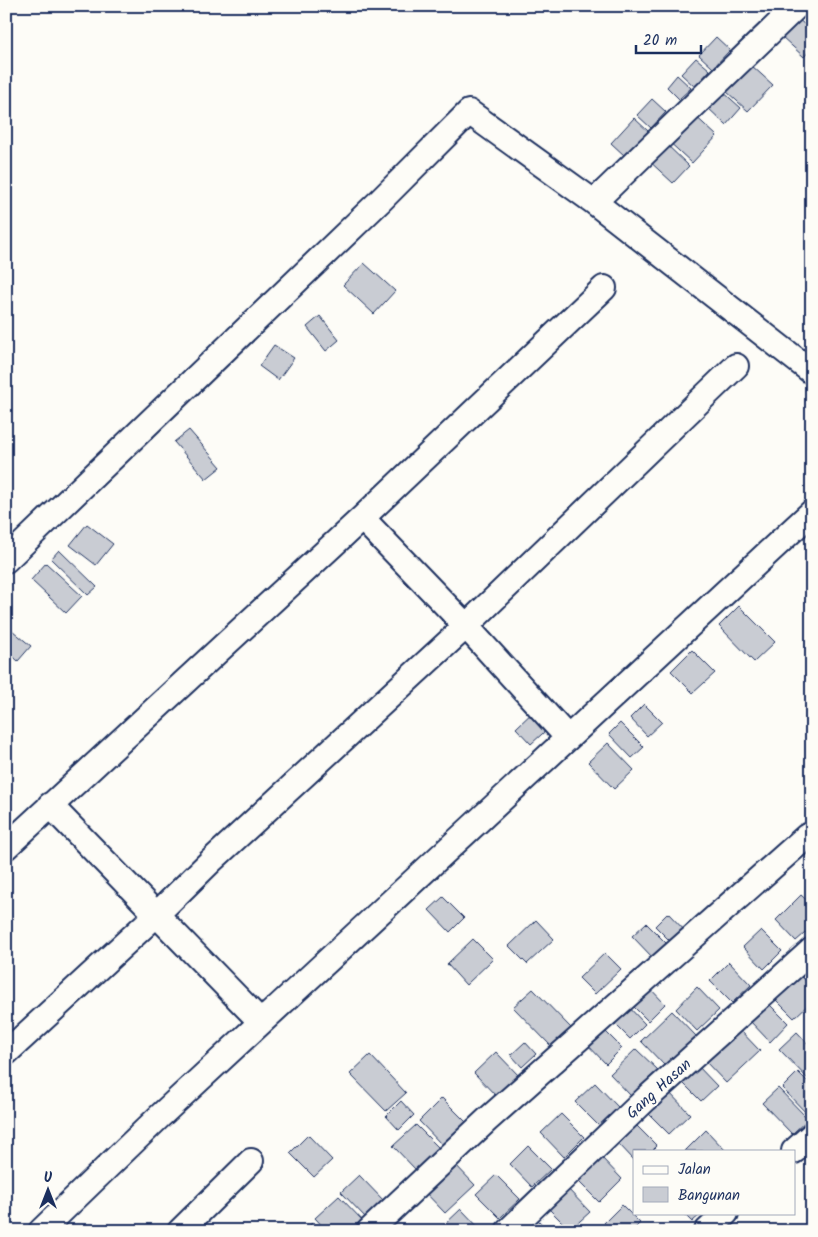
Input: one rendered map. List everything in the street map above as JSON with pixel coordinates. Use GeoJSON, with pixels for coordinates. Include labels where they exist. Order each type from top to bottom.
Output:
{"type":"FeatureCollection","features":[{"type":"Feature","properties":{"kind":"street"},"geometry":{"type":"LineString","coordinates":[[594,202],[797,6]]}},
{"type":"Feature","properties":{"kind":"street"},"geometry":{"type":"LineString","coordinates":[[6,560],[381,200],[469,112],[594,202],[812,372]]}},
{"type":"Feature","properties":{"kind":"street"},"geometry":{"type":"LineString","coordinates":[[6,847],[362,518],[604,288]]}},
{"type":"Feature","properties":{"kind":"street"},"geometry":{"type":"LineString","coordinates":[[6,1053],[157,914],[211,860],[466,626],[736,366]]}},
{"type":"Feature","properties":{"kind":"street"},"geometry":{"type":"LineString","coordinates":[[41,1231],[160,1116],[812,512]]}},
{"type":"Feature","properties":{"kind":"street"},"geometry":{"type":"LineString","coordinates":[[362,518],[466,626],[568,738]]}},
{"type":"Feature","properties":{"kind":"street"},"geometry":{"type":"LineString","coordinates":[[50,805],[262,1022]]}},
{"type":"Feature","properties":{"kind":"street"},"geometry":{"type":"LineString","coordinates":[[369,1231],[502,1108],[807,836]]}},
{"type":"Feature","properties":{"kind":"street","name":"Gang Hasan"},"geometry":{"type":"LineString","coordinates":[[508,1231],[646,1099],[812,950]]}},
{"type":"Feature","properties":{"kind":"street"},"geometry":{"type":"LineString","coordinates":[[795,1150],[812,1134]]}},
{"type":"Feature","properties":{"kind":"street"},"geometry":{"type":"LineString","coordinates":[[180,1231],[251,1161]]}},
{"type":"Feature","properties":{"kind":"street"},"geometry":{"type":"LineString","coordinates":[[707,1231],[725,1214]]}},
{"type":"Feature","properties":{"kind":"building"},"geometry":{"type":"Polygon","coordinates":[[[797,18],[812,31],[812,48],[804,57],[781,36],[797,18]]]}},
{"type":"Feature","properties":{"kind":"building"},"geometry":{"type":"Polygon","coordinates":[[[716,37],[730,50],[713,68],[699,55],[716,37]]]}},
{"type":"Feature","properties":{"kind":"building"},"geometry":{"type":"Polygon","coordinates":[[[696,58],[710,70],[695,87],[681,74],[696,58]]]}},
{"type":"Feature","properties":{"kind":"building"},"geometry":{"type":"Polygon","coordinates":[[[751,65],[773,85],[748,111],[726,91],[751,65]]]}},
{"type":"Feature","properties":{"kind":"building"},"geometry":{"type":"Polygon","coordinates":[[[677,75],[691,88],[679,99],[667,87],[677,75]]]}},
{"type":"Feature","properties":{"kind":"building"},"geometry":{"type":"Polygon","coordinates":[[[721,90],[741,108],[726,125],[706,106],[721,90]]]}},
{"type":"Feature","properties":{"kind":"building"},"geometry":{"type":"Polygon","coordinates":[[[652,99],[666,112],[651,128],[637,115],[652,99]]]}},
{"type":"Feature","properties":{"kind":"building"},"geometry":{"type":"Polygon","coordinates":[[[691,112],[717,136],[692,163],[666,139],[691,112]]]}},
{"type":"Feature","properties":{"kind":"building"},"geometry":{"type":"Polygon","coordinates":[[[634,118],[648,131],[625,156],[611,143],[634,118]]]}},
{"type":"Feature","properties":{"kind":"building"},"geometry":{"type":"Polygon","coordinates":[[[663,141],[689,166],[673,183],[647,159],[663,141]]]}},
{"type":"Feature","properties":{"kind":"building"},"geometry":{"type":"Polygon","coordinates":[[[364,263],[395,291],[374,314],[343,285],[364,263]]]}},
{"type":"Feature","properties":{"kind":"building"},"geometry":{"type":"Polygon","coordinates":[[[320,316],[339,340],[326,351],[307,327],[320,316]]]}},
{"type":"Feature","properties":{"kind":"building"},"geometry":{"type":"Polygon","coordinates":[[[274,345],[294,358],[278,380],[259,366],[274,345]]]}},
{"type":"Feature","properties":{"kind":"building"},"geometry":{"type":"Polygon","coordinates":[[[189,430],[221,467],[206,479],[174,442],[189,430]]]}},
{"type":"Feature","properties":{"kind":"building"},"geometry":{"type":"Polygon","coordinates":[[[87,524],[113,544],[96,565],[70,545],[87,524]]]}},
{"type":"Feature","properties":{"kind":"building"},"geometry":{"type":"Polygon","coordinates":[[[59,550],[97,587],[88,595],[51,559],[59,550]]]}},
{"type":"Feature","properties":{"kind":"building"},"geometry":{"type":"Polygon","coordinates":[[[46,563],[82,596],[66,613],[31,580],[46,563]]]}},
{"type":"Feature","properties":{"kind":"building"},"geometry":{"type":"Polygon","coordinates":[[[739,606],[775,642],[754,662],[719,626],[739,606]]]}},
{"type":"Feature","properties":{"kind":"building"},"geometry":{"type":"Polygon","coordinates":[[[6,625],[31,646],[18,661],[6,650],[6,625]]]}},
{"type":"Feature","properties":{"kind":"building"},"geometry":{"type":"Polygon","coordinates":[[[692,650],[715,673],[693,693],[671,671],[692,650]]]}},
{"type":"Feature","properties":{"kind":"building"},"geometry":{"type":"Polygon","coordinates":[[[644,704],[662,722],[647,736],[630,718],[644,704]]]}},
{"type":"Feature","properties":{"kind":"building"},"geometry":{"type":"Polygon","coordinates":[[[536,709],[552,725],[531,744],[516,728],[536,709]]]}},
{"type":"Feature","properties":{"kind":"building"},"geometry":{"type":"Polygon","coordinates":[[[620,723],[644,747],[632,758],[609,734],[620,723]]]}},
{"type":"Feature","properties":{"kind":"building"},"geometry":{"type":"Polygon","coordinates":[[[608,743],[634,770],[614,789],[588,762],[608,743]]]}},
{"type":"Feature","properties":{"kind":"building"},"geometry":{"type":"Polygon","coordinates":[[[801,895],[812,905],[812,927],[796,941],[776,920],[801,895]]]}},
{"type":"Feature","properties":{"kind":"building"},"geometry":{"type":"Polygon","coordinates":[[[443,897],[464,918],[450,932],[429,910],[443,897]]]}},
{"type":"Feature","properties":{"kind":"building"},"geometry":{"type":"Polygon","coordinates":[[[668,913],[688,934],[675,946],[655,926],[668,913]]]}},
{"type":"Feature","properties":{"kind":"building"},"geometry":{"type":"Polygon","coordinates":[[[536,920],[554,939],[527,964],[509,946],[536,920]]]}},
{"type":"Feature","properties":{"kind":"building"},"geometry":{"type":"Polygon","coordinates":[[[646,923],[668,945],[654,959],[632,936],[646,923]]]}},
{"type":"Feature","properties":{"kind":"building"},"geometry":{"type":"Polygon","coordinates":[[[761,930],[782,951],[764,969],[743,947],[761,930]]]}},
{"type":"Feature","properties":{"kind":"building"},"geometry":{"type":"Polygon","coordinates":[[[473,939],[493,959],[466,985],[447,964],[473,939]]]}},
{"type":"Feature","properties":{"kind":"building"},"geometry":{"type":"Polygon","coordinates":[[[605,953],[621,969],[595,994],[579,978],[605,953]]]}},
{"type":"Feature","properties":{"kind":"building"},"geometry":{"type":"Polygon","coordinates":[[[812,959],[812,977],[803,968],[812,959]]]}},
{"type":"Feature","properties":{"kind":"building"},"geometry":{"type":"Polygon","coordinates":[[[729,962],[751,985],[732,1003],[710,981],[729,962]]]}},
{"type":"Feature","properties":{"kind":"building"},"geometry":{"type":"Polygon","coordinates":[[[799,974],[812,987],[812,1001],[794,1018],[774,998],[799,974]]]}},
{"type":"Feature","properties":{"kind":"building"},"geometry":{"type":"Polygon","coordinates":[[[646,984],[665,1004],[648,1021],[628,1001],[646,984]]]}},
{"type":"Feature","properties":{"kind":"building"},"geometry":{"type":"Polygon","coordinates":[[[697,987],[719,1010],[697,1031],[676,1009],[697,987]]]}},
{"type":"Feature","properties":{"kind":"building"},"geometry":{"type":"Polygon","coordinates":[[[533,989],[571,1028],[552,1047],[513,1007],[533,989]]]}},
{"type":"Feature","properties":{"kind":"building"},"geometry":{"type":"Polygon","coordinates":[[[623,1001],[645,1024],[630,1039],[607,1016],[623,1001]]]}},
{"type":"Feature","properties":{"kind":"building"},"geometry":{"type":"Polygon","coordinates":[[[767,1002],[788,1023],[770,1042],[749,1020],[767,1002]]]}},
{"type":"Feature","properties":{"kind":"building"},"geometry":{"type":"Polygon","coordinates":[[[672,1011],[697,1037],[666,1067],[641,1041],[672,1011]]]}},
{"type":"Feature","properties":{"kind":"building"},"geometry":{"type":"Polygon","coordinates":[[[599,1025],[622,1048],[606,1064],[583,1040],[599,1025]]]}},
{"type":"Feature","properties":{"kind":"building"},"geometry":{"type":"Polygon","coordinates":[[[738,1028],[760,1051],[726,1083],[704,1060],[738,1028]]]}},
{"type":"Feature","properties":{"kind":"building"},"geometry":{"type":"Polygon","coordinates":[[[797,1032],[812,1048],[812,1083],[779,1049],[797,1032]]]}},
{"type":"Feature","properties":{"kind":"building"},"geometry":{"type":"Polygon","coordinates":[[[525,1042],[536,1054],[522,1067],[511,1055],[525,1042]]]}},
{"type":"Feature","properties":{"kind":"building"},"geometry":{"type":"Polygon","coordinates":[[[636,1049],[658,1070],[631,1096],[610,1074],[636,1049]]]}},
{"type":"Feature","properties":{"kind":"building"},"geometry":{"type":"Polygon","coordinates":[[[496,1052],[520,1077],[498,1098],[474,1073],[496,1052]]]}},
{"type":"Feature","properties":{"kind":"building"},"geometry":{"type":"Polygon","coordinates":[[[370,1055],[406,1093],[386,1111],[350,1074],[370,1055]]]}},
{"type":"Feature","properties":{"kind":"building"},"geometry":{"type":"Polygon","coordinates":[[[696,1064],[717,1086],[701,1101],[680,1080],[696,1064]]]}},
{"type":"Feature","properties":{"kind":"building"},"geometry":{"type":"Polygon","coordinates":[[[798,1072],[812,1086],[811,1118],[782,1088],[798,1072]]]}},
{"type":"Feature","properties":{"kind":"building"},"geometry":{"type":"Polygon","coordinates":[[[595,1083],[618,1107],[599,1126],[575,1102],[595,1083]]]}},
{"type":"Feature","properties":{"kind":"building"},"geometry":{"type":"Polygon","coordinates":[[[778,1088],[808,1119],[792,1134],[762,1103],[778,1088]]]}},
{"type":"Feature","properties":{"kind":"building"},"geometry":{"type":"Polygon","coordinates":[[[666,1089],[690,1114],[669,1134],[645,1110],[666,1089]]]}},
{"type":"Feature","properties":{"kind":"building"},"geometry":{"type":"Polygon","coordinates":[[[442,1098],[467,1123],[443,1146],[419,1121],[442,1098]]]}},
{"type":"Feature","properties":{"kind":"building"},"geometry":{"type":"Polygon","coordinates":[[[401,1101],[414,1115],[399,1130],[386,1116],[401,1101]]]}},
{"type":"Feature","properties":{"kind":"building"},"geometry":{"type":"Polygon","coordinates":[[[561,1114],[584,1137],[564,1157],[541,1133],[561,1114]]]}},
{"type":"Feature","properties":{"kind":"building"},"geometry":{"type":"Polygon","coordinates":[[[416,1125],[440,1149],[417,1171],[393,1146],[416,1125]]]}},
{"type":"Feature","properties":{"kind":"building"},"geometry":{"type":"Polygon","coordinates":[[[636,1125],[657,1146],[653,1150],[633,1150],[633,1159],[618,1143],[636,1125]]]}},
{"type":"Feature","properties":{"kind":"building"},"geometry":{"type":"Polygon","coordinates":[[[706,1130],[725,1150],[686,1150],[706,1130]]]}},
{"type":"Feature","properties":{"kind":"building"},"geometry":{"type":"Polygon","coordinates":[[[308,1135],[332,1160],[314,1177],[290,1153],[308,1135]]]}},
{"type":"Feature","properties":{"kind":"building"},"geometry":{"type":"Polygon","coordinates":[[[528,1146],[551,1169],[532,1187],[510,1164],[528,1146]]]}},
{"type":"Feature","properties":{"kind":"building"},"geometry":{"type":"Polygon","coordinates":[[[601,1157],[622,1179],[599,1202],[577,1180],[601,1157]]]}},
{"type":"Feature","properties":{"kind":"building"},"geometry":{"type":"Polygon","coordinates":[[[452,1161],[475,1185],[445,1213],[422,1189],[452,1161]]]}},
{"type":"Feature","properties":{"kind":"building"},"geometry":{"type":"Polygon","coordinates":[[[359,1175],[386,1203],[368,1220],[341,1192],[359,1175]]]}},
{"type":"Feature","properties":{"kind":"building"},"geometry":{"type":"Polygon","coordinates":[[[496,1175],[520,1199],[500,1218],[476,1194],[496,1175]]]}},
{"type":"Feature","properties":{"kind":"building"},"geometry":{"type":"Polygon","coordinates":[[[565,1186],[590,1212],[570,1230],[545,1205],[565,1186]]]}},
{"type":"Feature","properties":{"kind":"building"},"geometry":{"type":"Polygon","coordinates":[[[339,1196],[365,1223],[357,1231],[327,1231],[315,1218],[339,1196]]]}},
{"type":"Feature","properties":{"kind":"building"},"geometry":{"type":"Polygon","coordinates":[[[622,1205],[640,1223],[632,1231],[611,1231],[604,1223],[622,1205]]]}},
{"type":"Feature","properties":{"kind":"building"},"geometry":{"type":"Polygon","coordinates":[[[461,1209],[482,1231],[445,1231],[442,1227],[461,1209]]]}},
{"type":"Feature","properties":{"kind":"building"},"geometry":{"type":"Polygon","coordinates":[[[684,1214],[701,1214],[692,1222],[684,1214]]]}},
{"type":"Feature","properties":{"kind":"building"},"geometry":{"type":"Polygon","coordinates":[[[534,1216],[549,1231],[518,1231],[534,1216]]]}},
{"type":"Feature","properties":{"kind":"building"},"geometry":{"type":"Polygon","coordinates":[[[313,1222],[322,1231],[304,1231],[313,1222]]]}}]}
